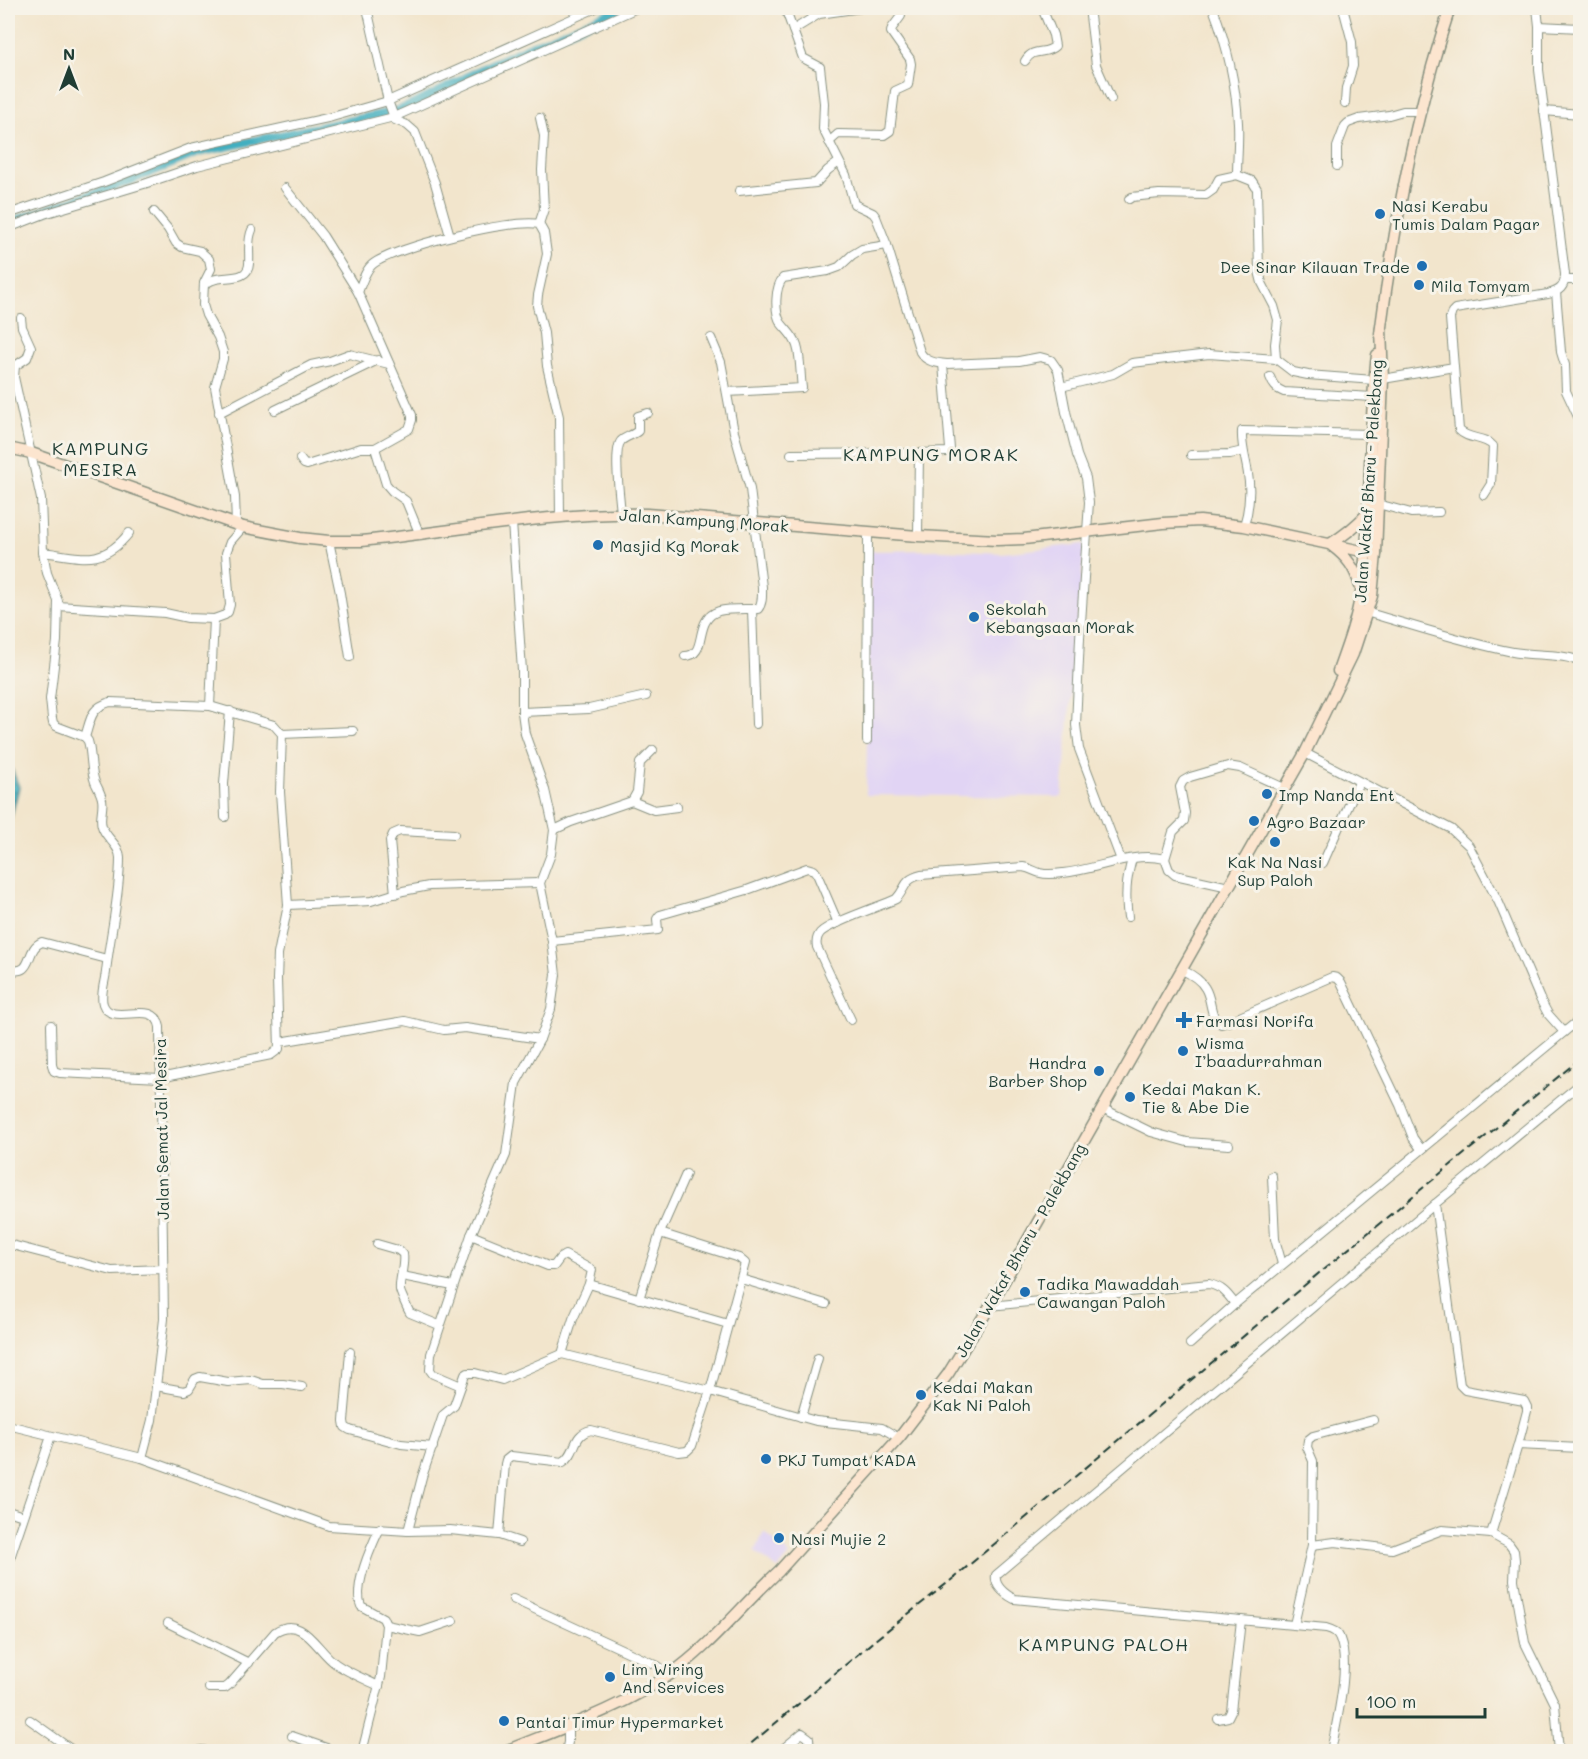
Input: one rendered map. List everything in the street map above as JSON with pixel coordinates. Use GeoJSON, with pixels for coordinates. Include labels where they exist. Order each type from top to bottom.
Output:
{"type":"FeatureCollection","features":[{"type":"Feature","properties":{"kind":"main road","name":"Jalan Wakaf Bharu - Palekbang"},"geometry":{"type":"LineString","coordinates":[[1363,611],[1361,593],[1371,552],[1378,504],[1380,329],[1395,230],[1431,70],[1450,8]]}},
{"type":"Feature","properties":{"kind":"main road","name":"Jalan Wakaf Bharu - Palekbang"},"geometry":{"type":"LineString","coordinates":[[503,1752],[627,1699],[669,1674],[695,1654],[779,1571],[899,1438],[948,1374],[990,1306],[1305,753],[1329,700],[1363,611],[1372,596],[1368,513],[1373,397],[1379,379]]}},
{"type":"Feature","properties":{"kind":"main road","name":"Jalan Kampung Morak"},"geometry":{"type":"LineString","coordinates":[[8,448],[31,453],[240,526],[300,538],[329,541],[362,541],[512,522],[621,513],[998,540],[1200,521],[1244,526],[1371,552]]}},
{"type":"Feature","properties":{"kind":"main road"},"geometry":{"type":"LineString","coordinates":[[1361,593],[1356,573],[1346,556],[1330,544],[1357,526],[1368,513]]}},
{"type":"Feature","properties":{"kind":"street"},"geometry":{"type":"LineString","coordinates":[[367,8],[393,116],[415,132],[435,183],[450,236]]}},
{"type":"Feature","properties":{"kind":"street"},"geometry":{"type":"LineString","coordinates":[[8,228],[32,212],[191,148],[332,117],[388,102],[596,8]]}},
{"type":"Feature","properties":{"kind":"street"},"geometry":{"type":"LineString","coordinates":[[8,214],[32,212],[144,184],[197,165],[393,116],[637,8]]}},
{"type":"Feature","properties":{"kind":"street"},"geometry":{"type":"LineString","coordinates":[[785,8],[803,58],[820,67],[824,103],[823,129],[846,175],[854,204],[876,215],[920,352],[928,360],[943,364],[1019,362],[1040,357],[1047,358],[1056,364],[1077,455],[1086,478],[1089,502],[1076,725],[1079,749],[1121,860]]}},
{"type":"Feature","properties":{"kind":"street"},"geometry":{"type":"LineString","coordinates":[[793,30],[819,14],[861,8]]}},
{"type":"Feature","properties":{"kind":"street"},"geometry":{"type":"LineString","coordinates":[[829,142],[839,134],[884,135],[890,131],[894,93],[908,84],[911,64],[910,59],[891,32],[901,16],[899,8]]}},
{"type":"Feature","properties":{"kind":"street"},"geometry":{"type":"LineString","coordinates":[[1025,61],[1033,53],[1048,51],[1055,46],[1042,8]]}},
{"type":"Feature","properties":{"kind":"street"},"geometry":{"type":"LineString","coordinates":[[1089,8],[1096,64],[1111,99]]}},
{"type":"Feature","properties":{"kind":"street"},"geometry":{"type":"LineString","coordinates":[[1213,8],[1226,41],[1235,87],[1238,124],[1237,175]]}},
{"type":"Feature","properties":{"kind":"street"},"geometry":{"type":"LineString","coordinates":[[1343,8],[1352,44],[1353,66],[1345,103]]}},
{"type":"Feature","properties":{"kind":"street"},"geometry":{"type":"LineString","coordinates":[[1484,495],[1491,484],[1493,446],[1489,441],[1463,434],[1459,430],[1450,315],[1455,309],[1556,292],[1562,288],[1565,280],[1539,69],[1537,8]]}},
{"type":"Feature","properties":{"kind":"street"},"geometry":{"type":"LineString","coordinates":[[1539,26],[1581,28]]}},
{"type":"Feature","properties":{"kind":"street"},"geometry":{"type":"LineString","coordinates":[[1337,165],[1337,147],[1348,123],[1359,119],[1389,116],[1403,111],[1422,111]]}},
{"type":"Feature","properties":{"kind":"street"},"geometry":{"type":"LineString","coordinates":[[1544,111],[1581,114]]}},
{"type":"Feature","properties":{"kind":"street"},"geometry":{"type":"LineString","coordinates":[[540,118],[544,136],[542,170],[544,209],[539,224],[544,233],[547,254],[537,306],[544,333],[547,366],[559,417],[560,517]]}},
{"type":"Feature","properties":{"kind":"street"},"geometry":{"type":"LineString","coordinates":[[739,191],[816,183],[839,162]]}},
{"type":"Feature","properties":{"kind":"street"},"geometry":{"type":"LineString","coordinates":[[1128,199],[1159,195],[1206,195],[1213,190],[1218,179],[1237,175],[1252,181],[1257,189],[1258,271],[1278,320],[1276,359]]}},
{"type":"Feature","properties":{"kind":"street"},"geometry":{"type":"LineString","coordinates":[[285,188],[323,236],[358,292],[412,415],[409,429],[375,448],[362,448],[307,465],[300,459]]}},
{"type":"Feature","properties":{"kind":"street"},"geometry":{"type":"LineString","coordinates":[[58,606],[138,610],[188,618],[214,619],[225,615],[229,609],[226,553],[240,526],[215,387],[223,352],[204,310],[203,286],[210,273],[209,259],[200,251],[176,243],[154,212]]}},
{"type":"Feature","properties":{"kind":"street"},"geometry":{"type":"LineString","coordinates":[[358,292],[370,266],[391,254],[450,236],[525,223],[539,224]]}},
{"type":"Feature","properties":{"kind":"street"},"geometry":{"type":"LineString","coordinates":[[203,286],[214,279],[243,275],[247,271],[249,237],[252,230]]}},
{"type":"Feature","properties":{"kind":"street"},"geometry":{"type":"LineString","coordinates":[[727,392],[802,388],[796,342],[778,317],[777,289],[779,283],[783,278],[828,271],[839,267],[862,249],[887,245]]}},
{"type":"Feature","properties":{"kind":"street"},"geometry":{"type":"LineString","coordinates":[[1565,280],[1581,280]]}},
{"type":"Feature","properties":{"kind":"street"},"geometry":{"type":"LineString","coordinates":[[1556,292],[1566,391],[1581,421]]}},
{"type":"Feature","properties":{"kind":"street"},"geometry":{"type":"LineString","coordinates":[[21,318],[22,327],[31,347],[27,358],[15,366],[11,379],[41,499],[43,552],[47,573],[58,601],[57,641],[50,699],[53,723],[85,737],[94,712],[100,706],[110,702],[210,706],[274,725],[282,734],[280,792],[288,905],[278,954],[279,1049],[271,1055],[160,1078],[57,1072],[52,1065],[51,1025]]}},
{"type":"Feature","properties":{"kind":"street"},"geometry":{"type":"LineString","coordinates":[[685,657],[697,652],[704,625],[718,611],[758,609],[762,599],[750,489],[734,432],[721,362],[711,338]]}},
{"type":"Feature","properties":{"kind":"street"},"geometry":{"type":"LineString","coordinates":[[219,413],[312,365],[330,362],[351,353],[390,364]]}},
{"type":"Feature","properties":{"kind":"street"},"geometry":{"type":"LineString","coordinates":[[1061,387],[1113,374],[1132,363],[1209,354],[1276,359],[1293,372],[1379,379],[1454,367]]}},
{"type":"Feature","properties":{"kind":"street"},"geometry":{"type":"LineString","coordinates":[[275,410],[378,360]]}},
{"type":"Feature","properties":{"kind":"street"},"geometry":{"type":"LineString","coordinates":[[791,454],[919,453],[950,450],[943,364]]}},
{"type":"Feature","properties":{"kind":"street"},"geometry":{"type":"LineString","coordinates":[[1270,377],[1278,390],[1284,392],[1373,397]]}},
{"type":"Feature","properties":{"kind":"street"},"geometry":{"type":"LineString","coordinates":[[621,513],[617,467],[619,445],[622,440],[637,432],[638,416],[648,413]]}},
{"type":"Feature","properties":{"kind":"street"},"geometry":{"type":"LineString","coordinates":[[1244,526],[1250,495],[1242,431],[1371,434]]}},
{"type":"Feature","properties":{"kind":"street"},"geometry":{"type":"LineString","coordinates":[[375,448],[386,484],[406,501],[420,535]]}},
{"type":"Feature","properties":{"kind":"street"},"geometry":{"type":"LineString","coordinates":[[1191,455],[1230,454],[1243,451]]}},
{"type":"Feature","properties":{"kind":"street"},"geometry":{"type":"LineString","coordinates":[[918,536],[919,453]]}},
{"type":"Feature","properties":{"kind":"street"},"geometry":{"type":"LineString","coordinates":[[1378,504],[1411,513],[1439,512]]}},
{"type":"Feature","properties":{"kind":"street"},"geometry":{"type":"LineString","coordinates":[[461,1386],[435,1376],[430,1370],[430,1354],[471,1235],[506,1155],[516,1083],[540,1039],[551,1010],[556,975],[552,941],[540,883],[551,854],[554,830],[545,789],[528,747],[522,712],[522,671],[512,522]]}},
{"type":"Feature","properties":{"kind":"street"},"geometry":{"type":"LineString","coordinates":[[867,741],[868,532]]}},
{"type":"Feature","properties":{"kind":"street"},"geometry":{"type":"LineString","coordinates":[[43,552],[95,557],[118,547],[129,534]]}},
{"type":"Feature","properties":{"kind":"street"},"geometry":{"type":"LineString","coordinates":[[329,541],[350,657]]}},
{"type":"Feature","properties":{"kind":"street"},"geometry":{"type":"LineString","coordinates":[[752,609],[756,724]]}},
{"type":"Feature","properties":{"kind":"street"},"geometry":{"type":"LineString","coordinates":[[1363,611],[1511,652],[1569,657],[1581,661]]}},
{"type":"Feature","properties":{"kind":"street"},"geometry":{"type":"LineString","coordinates":[[210,706],[214,619]]}},
{"type":"Feature","properties":{"kind":"street"},"geometry":{"type":"LineString","coordinates":[[522,712],[589,709],[646,696]]}},
{"type":"Feature","properties":{"kind":"street"},"geometry":{"type":"LineString","coordinates":[[225,817],[224,784],[230,711]]}},
{"type":"Feature","properties":{"kind":"street"},"geometry":{"type":"LineString","coordinates":[[282,734],[353,731]]}},
{"type":"Feature","properties":{"kind":"street","name":"Jalan Semat Jal Mesira"},"geometry":{"type":"LineString","coordinates":[[85,737],[89,745],[94,780],[102,799],[102,826],[120,854],[118,893],[107,959],[104,1005],[108,1011],[114,1013],[148,1013],[154,1015],[159,1021],[164,1319],[152,1420],[142,1458]]}},
{"type":"Feature","properties":{"kind":"street"},"geometry":{"type":"LineString","coordinates":[[632,801],[637,792],[640,763],[653,750]]}},
{"type":"Feature","properties":{"kind":"street"},"geometry":{"type":"LineString","coordinates":[[1305,753],[1451,829],[1469,846],[1499,903],[1540,999],[1548,1014],[1564,1032]]}},
{"type":"Feature","properties":{"kind":"street"},"geometry":{"type":"LineString","coordinates":[[1229,887],[1176,875],[1169,870],[1165,859],[1173,832],[1184,821],[1185,813],[1180,787],[1183,781],[1222,767],[1234,767],[1284,788]]}},
{"type":"Feature","properties":{"kind":"street"},"geometry":{"type":"LineString","coordinates":[[1323,863],[1359,782]]}},
{"type":"Feature","properties":{"kind":"street"},"geometry":{"type":"LineString","coordinates":[[554,830],[632,801],[654,810],[677,807]]}},
{"type":"Feature","properties":{"kind":"street"},"geometry":{"type":"LineString","coordinates":[[395,894],[390,841],[393,834],[400,831],[454,834]]}},
{"type":"Feature","properties":{"kind":"street"},"geometry":{"type":"LineString","coordinates":[[851,1020],[817,947],[818,935],[838,923],[896,900],[908,880],[921,875],[1023,867],[1039,873],[1065,873],[1121,860],[1165,859]]}},
{"type":"Feature","properties":{"kind":"street"},"geometry":{"type":"LineString","coordinates":[[1128,917],[1125,897],[1126,878],[1132,860]]}},
{"type":"Feature","properties":{"kind":"street"},"geometry":{"type":"LineString","coordinates":[[552,941],[658,930],[657,919],[660,915],[747,890],[807,868],[814,870],[817,874],[838,923]]}},
{"type":"Feature","properties":{"kind":"street"},"geometry":{"type":"LineString","coordinates":[[288,905],[371,901],[429,886],[540,883]]}},
{"type":"Feature","properties":{"kind":"street"},"geometry":{"type":"LineString","coordinates":[[8,969],[19,971],[24,968],[33,949],[42,942],[107,959]]}},
{"type":"Feature","properties":{"kind":"street"},"geometry":{"type":"LineString","coordinates":[[1182,970],[1200,981],[1206,989],[1215,1020],[1221,1024],[1228,1023],[1332,977],[1337,978],[1400,1106],[1413,1138],[1421,1149]]}},
{"type":"Feature","properties":{"kind":"street"},"geometry":{"type":"LineString","coordinates":[[1190,1344],[1282,1264],[1581,1019]]}},
{"type":"Feature","properties":{"kind":"street"},"geometry":{"type":"LineString","coordinates":[[280,1042],[405,1021],[444,1030],[465,1028],[540,1039]]}},
{"type":"Feature","properties":{"kind":"street"},"geometry":{"type":"LineString","coordinates":[[1331,1752],[1344,1671],[1341,1641],[1331,1629],[1014,1599],[998,1585],[995,1579],[998,1572],[1581,1084]]}},
{"type":"Feature","properties":{"kind":"street"},"geometry":{"type":"LineString","coordinates":[[1102,1108],[1151,1132],[1186,1142],[1229,1145]]}},
{"type":"Feature","properties":{"kind":"street"},"geometry":{"type":"LineString","coordinates":[[639,1299],[660,1233],[686,1174]]}},
{"type":"Feature","properties":{"kind":"street"},"geometry":{"type":"LineString","coordinates":[[1272,1176],[1275,1239],[1282,1264]]}},
{"type":"Feature","properties":{"kind":"street"},"geometry":{"type":"LineString","coordinates":[[1435,1204],[1460,1385],[1465,1390],[1524,1401],[1527,1407],[1491,1534]]}},
{"type":"Feature","properties":{"kind":"street"},"geometry":{"type":"LineString","coordinates":[[499,1535],[505,1464],[508,1458],[516,1455],[563,1462],[572,1454],[578,1437],[591,1430],[684,1452],[690,1449],[694,1442],[745,1266],[743,1259],[660,1233]]}},
{"type":"Feature","properties":{"kind":"street"},"geometry":{"type":"LineString","coordinates":[[471,1235],[548,1266],[554,1266],[562,1256],[568,1256],[592,1270],[589,1284],[573,1319],[562,1354]]}},
{"type":"Feature","properties":{"kind":"street"},"geometry":{"type":"LineString","coordinates":[[8,1244],[112,1271],[163,1269]]}},
{"type":"Feature","properties":{"kind":"street"},"geometry":{"type":"LineString","coordinates":[[377,1244],[398,1250],[402,1254],[404,1260],[400,1292],[410,1313],[439,1325]]}},
{"type":"Feature","properties":{"kind":"street"},"geometry":{"type":"LineString","coordinates":[[402,1276],[453,1286]]}},
{"type":"Feature","properties":{"kind":"street"},"geometry":{"type":"LineString","coordinates":[[741,1279],[826,1304]]}},
{"type":"Feature","properties":{"kind":"street"},"geometry":{"type":"LineString","coordinates":[[589,1284],[728,1324]]}},
{"type":"Feature","properties":{"kind":"street"},"geometry":{"type":"LineString","coordinates":[[990,1306],[1209,1284],[1227,1293],[1235,1304]]}},
{"type":"Feature","properties":{"kind":"street"},"geometry":{"type":"LineString","coordinates":[[350,1352],[345,1427],[401,1444],[432,1447]]}},
{"type":"Feature","properties":{"kind":"street"},"geometry":{"type":"LineString","coordinates":[[408,1531],[422,1477],[444,1413],[454,1406],[468,1373],[502,1380],[562,1354],[710,1391],[801,1418],[882,1428],[899,1438]]}},
{"type":"Feature","properties":{"kind":"street"},"geometry":{"type":"LineString","coordinates":[[801,1418],[818,1358]]}},
{"type":"Feature","properties":{"kind":"street"},"geometry":{"type":"LineString","coordinates":[[156,1386],[184,1391],[200,1377],[228,1382],[250,1379],[263,1384],[302,1387]]}},
{"type":"Feature","properties":{"kind":"street"},"geometry":{"type":"LineString","coordinates":[[1294,1625],[1312,1545],[1313,1461],[1307,1447],[1308,1440],[1313,1436],[1373,1420]]}},
{"type":"Feature","properties":{"kind":"street"},"geometry":{"type":"LineString","coordinates":[[8,1425],[142,1458],[328,1526],[408,1531],[450,1530],[499,1535],[520,1542]]}},
{"type":"Feature","properties":{"kind":"street"},"geometry":{"type":"LineString","coordinates":[[8,1564],[51,1436]]}},
{"type":"Feature","properties":{"kind":"street"},"geometry":{"type":"LineString","coordinates":[[1518,1445],[1581,1448]]}},
{"type":"Feature","properties":{"kind":"street"},"geometry":{"type":"LineString","coordinates":[[8,1511],[23,1516]]}},
{"type":"Feature","properties":{"kind":"street"},"geometry":{"type":"LineString","coordinates":[[362,1752],[381,1677],[386,1625],[383,1618],[361,1606],[359,1599],[362,1574],[380,1528]]}},
{"type":"Feature","properties":{"kind":"street"},"geometry":{"type":"LineString","coordinates":[[1312,1545],[1335,1542],[1392,1549],[1442,1530],[1491,1534],[1509,1544],[1515,1556],[1514,1580],[1525,1643],[1555,1704],[1559,1752]]}},
{"type":"Feature","properties":{"kind":"street"},"geometry":{"type":"LineString","coordinates":[[513,1599],[658,1666],[669,1674]]}},
{"type":"Feature","properties":{"kind":"street"},"geometry":{"type":"LineString","coordinates":[[1218,1719],[1228,1717],[1231,1711],[1241,1620]]}},
{"type":"Feature","properties":{"kind":"street"},"geometry":{"type":"LineString","coordinates":[[386,1625],[420,1632],[453,1621]]}},
{"type":"Feature","properties":{"kind":"street"},"geometry":{"type":"LineString","coordinates":[[168,1623],[249,1664]]}},
{"type":"Feature","properties":{"kind":"street"},"geometry":{"type":"LineString","coordinates":[[208,1688],[225,1688],[249,1664],[275,1632],[291,1627],[300,1629],[336,1664],[379,1686]]}},
{"type":"Feature","properties":{"kind":"street"},"geometry":{"type":"LineString","coordinates":[[30,1720],[75,1752]]}},
{"type":"Feature","properties":{"kind":"street"},"geometry":{"type":"LineString","coordinates":[[566,1752],[568,1725]]}},
{"type":"Feature","properties":{"kind":"street"},"geometry":{"type":"LineString","coordinates":[[779,1752],[802,1733],[809,1738],[810,1752]]}},
{"type":"Feature","properties":{"kind":"street"},"geometry":{"type":"LineString","coordinates":[[292,1736],[331,1751]]}},
{"type":"Feature","properties":{"kind":"street"},"geometry":{"type":"LineString","coordinates":[[526,1742],[538,1752]]}},
{"type":"Feature","properties":{"kind":"street"},"geometry":{"type":"LineString","coordinates":[[197,1752],[201,1750],[212,1752]]}},
{"type":"Feature","properties":{"kind":"shaded area","name":"Sekolah Kebangsaan Morak"},"geometry":{"type":"Polygon","coordinates":[[[1083,544],[1062,797],[866,795],[871,551],[941,550],[1002,553],[1083,544]]]}},
{"type":"Feature","properties":{"kind":"shaded area"},"geometry":{"type":"Polygon","coordinates":[[[764,1532],[790,1555],[778,1569],[755,1552],[764,1532]]]}},
{"type":"Feature","properties":{"kind":"water"},"geometry":{"type":"Polygon","coordinates":[[[8,759],[19,787],[8,830],[8,801],[11,789],[8,781],[8,759]]]}},
{"type":"Feature","properties":{"kind":"waterway"},"geometry":{"type":"LineString","coordinates":[[8,223],[129,181],[199,152],[397,111],[430,97],[501,60],[620,8]]}},
{"type":"Feature","properties":{"kind":"railway"},"geometry":{"type":"LineString","coordinates":[[741,1752],[1580,1059]]}},
{"type":"Feature","properties":{"kind":"place","name":"Nasi Kerabu Tumis Dalam Pagar"},"geometry":{"type":"Point","coordinates":[1380,214]}},
{"type":"Feature","properties":{"kind":"place","name":"Dee Sinar Kilauan Trade"},"geometry":{"type":"Point","coordinates":[1422,266]}},
{"type":"Feature","properties":{"kind":"place","name":"Mila Tomyam"},"geometry":{"type":"Point","coordinates":[1419,285]}},
{"type":"Feature","properties":{"kind":"place","name":"Masjid Kg Morak"},"geometry":{"type":"Point","coordinates":[598,545]}},
{"type":"Feature","properties":{"kind":"place","name":"Sekolah Kebangsaan Morak"},"geometry":{"type":"Point","coordinates":[974,617]}},
{"type":"Feature","properties":{"kind":"place","name":"Imp Nanda Ent"},"geometry":{"type":"Point","coordinates":[1267,794]}},
{"type":"Feature","properties":{"kind":"place","name":"Agro Bazaar"},"geometry":{"type":"Point","coordinates":[1254,821]}},
{"type":"Feature","properties":{"kind":"place","name":"Kak Na Nasi Sup Paloh"},"geometry":{"type":"Point","coordinates":[1275,842]}},
{"type":"Feature","properties":{"kind":"place","name":"Farmasi Norifa"},"geometry":{"type":"Point","coordinates":[1184,1020]}},
{"type":"Feature","properties":{"kind":"place","name":"Wisma I’baadurrahman"},"geometry":{"type":"Point","coordinates":[1183,1051]}},
{"type":"Feature","properties":{"kind":"place","name":"Handra Barber Shop"},"geometry":{"type":"Point","coordinates":[1099,1071]}},
{"type":"Feature","properties":{"kind":"place","name":"Kedai Makan K. Tie & Abe Die"},"geometry":{"type":"Point","coordinates":[1130,1097]}},
{"type":"Feature","properties":{"kind":"place","name":"Tadika Mawaddah Cawangan Paloh"},"geometry":{"type":"Point","coordinates":[1025,1292]}},
{"type":"Feature","properties":{"kind":"place","name":"Kedai Makan Kak Ni Paloh"},"geometry":{"type":"Point","coordinates":[921,1395]}},
{"type":"Feature","properties":{"kind":"place","name":"PKJ Tumpat KADA"},"geometry":{"type":"Point","coordinates":[766,1459]}},
{"type":"Feature","properties":{"kind":"place","name":"Nasi Mujie 2"},"geometry":{"type":"Point","coordinates":[779,1538]}},
{"type":"Feature","properties":{"kind":"place","name":"Lim Wiring And Services"},"geometry":{"type":"Point","coordinates":[610,1677]}},
{"type":"Feature","properties":{"kind":"place","name":"Pantai Timur Hypermarket"},"geometry":{"type":"Point","coordinates":[504,1721]}},
{"type":"Feature","properties":{"kind":"district","name":"KAMPUNG MORAK"},"geometry":{"type":"Point","coordinates":[931,454]}},
{"type":"Feature","properties":{"kind":"district","name":"KAMPUNG MESIRA"},"geometry":{"type":"Point","coordinates":[101,458]}},
{"type":"Feature","properties":{"kind":"district","name":"KAMPUNG PALOH"},"geometry":{"type":"Point","coordinates":[1104,1644]}}]}
